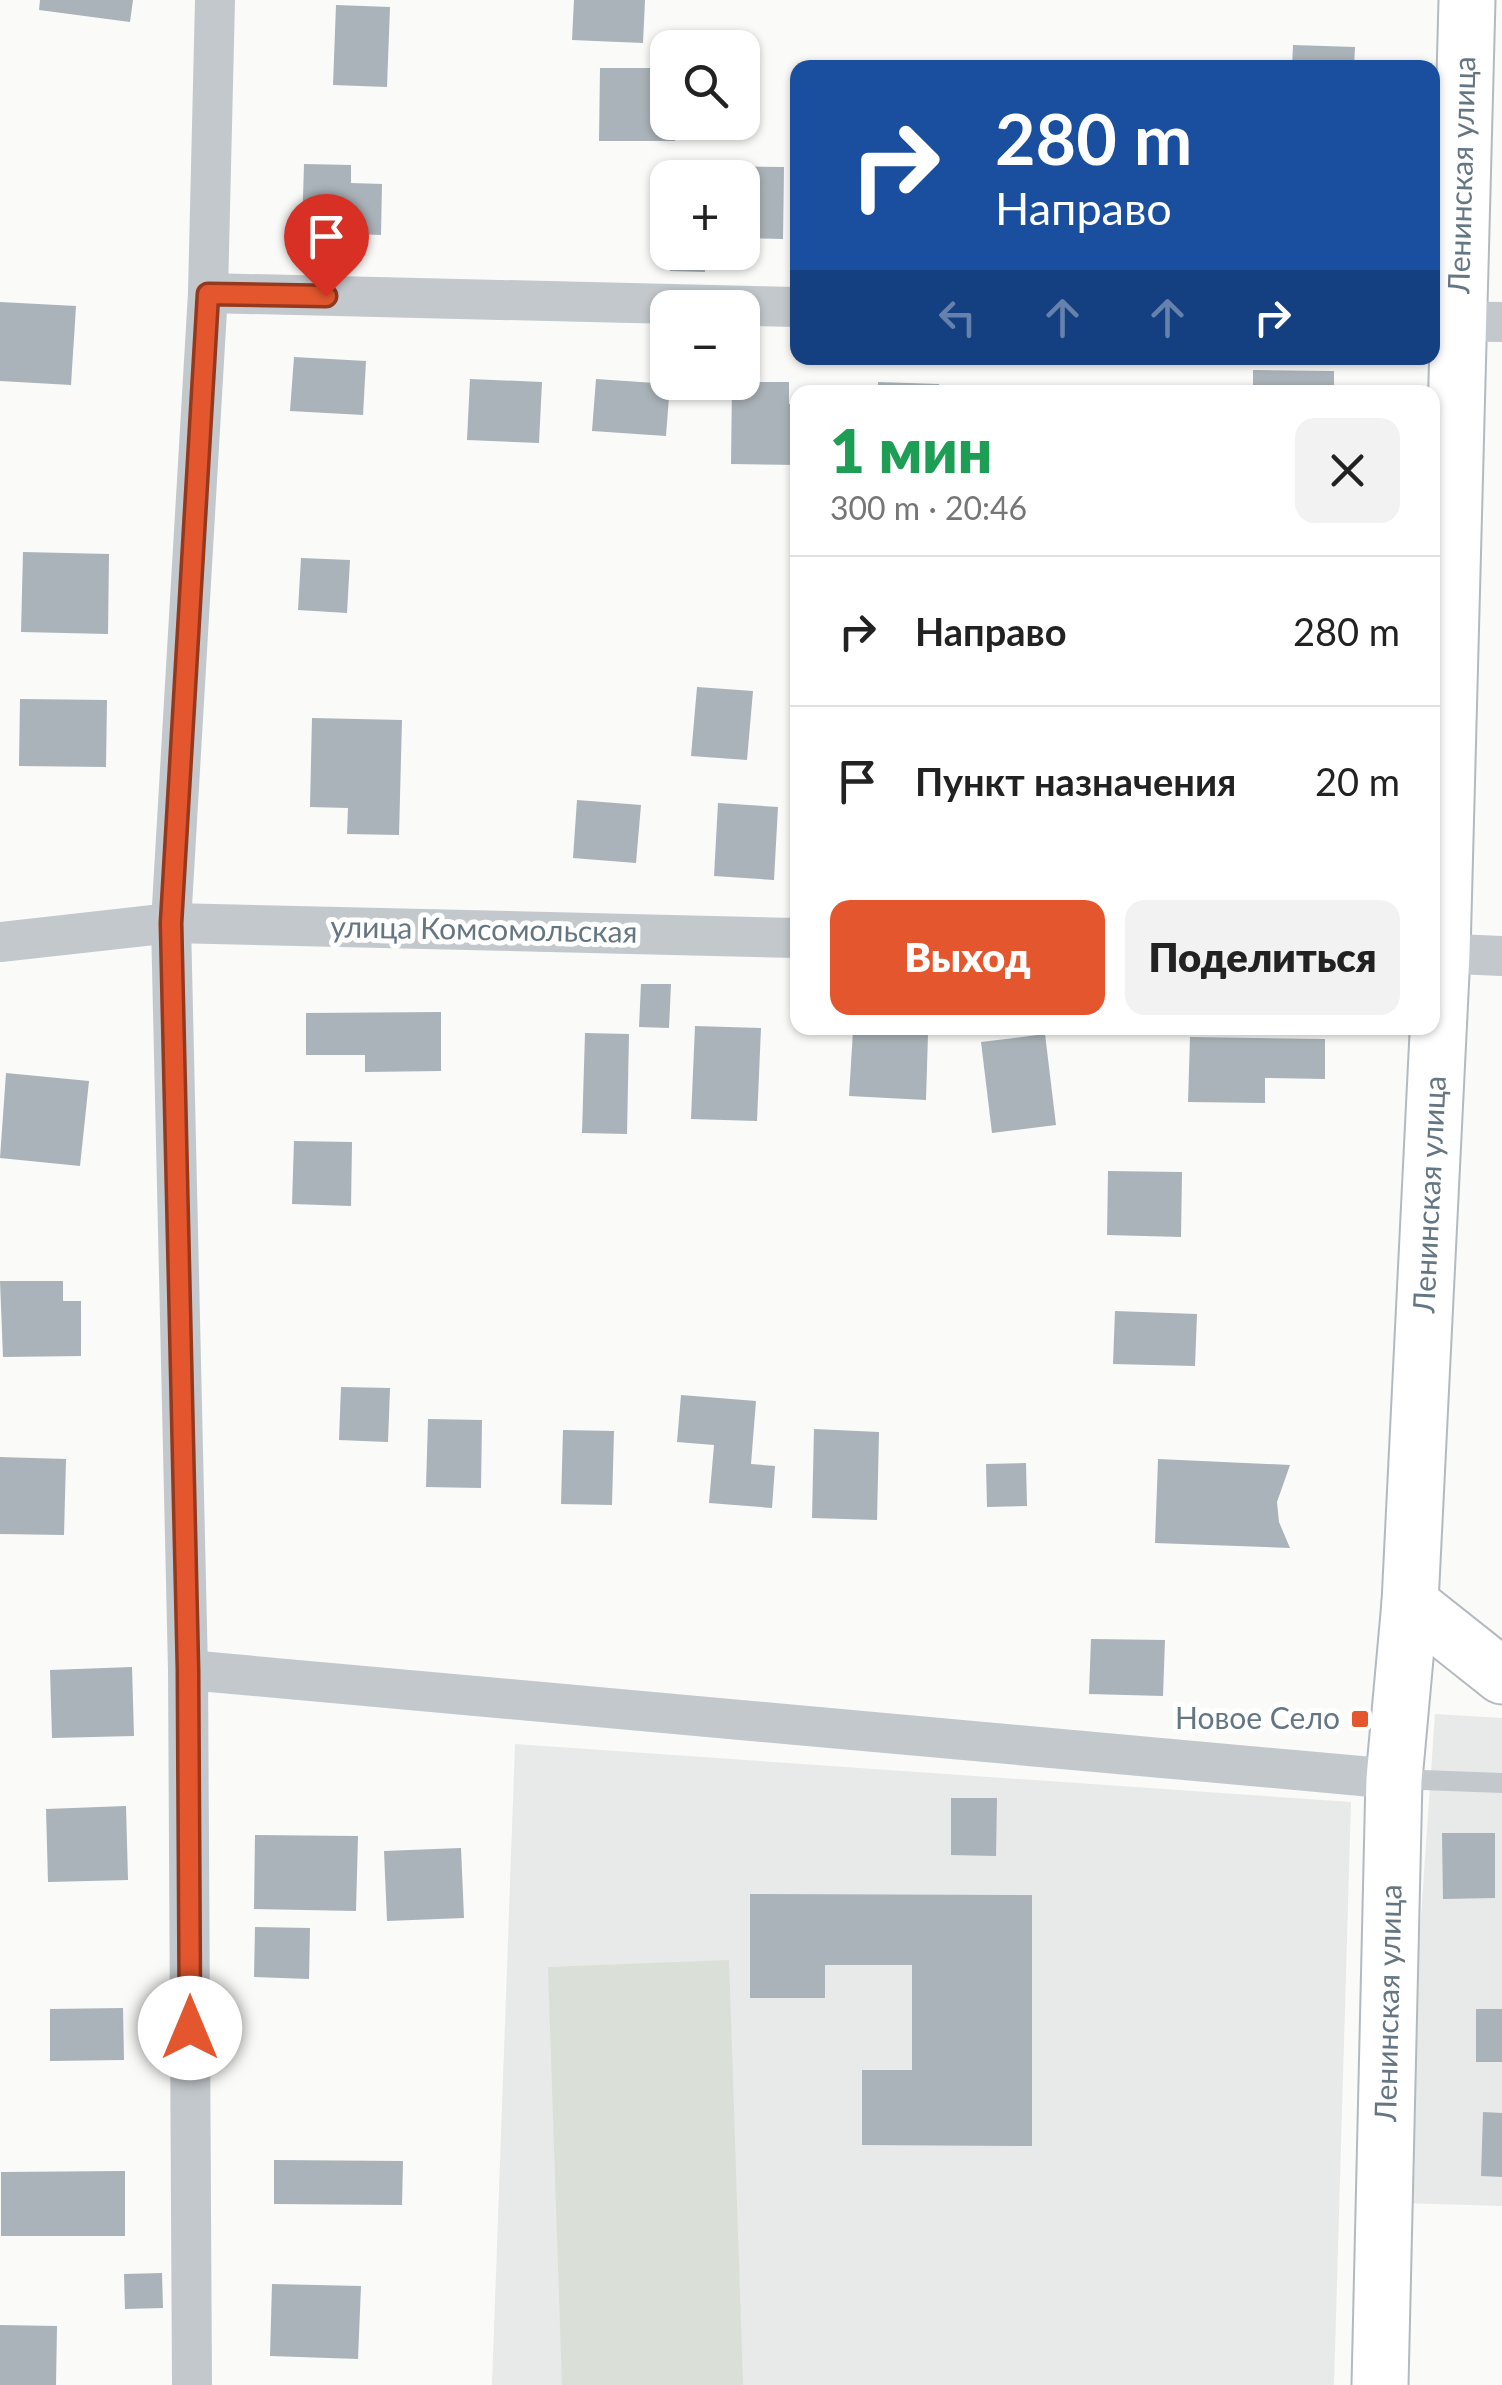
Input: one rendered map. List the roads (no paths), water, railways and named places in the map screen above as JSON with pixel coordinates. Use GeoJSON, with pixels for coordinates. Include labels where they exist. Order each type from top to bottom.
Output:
{"type":"FeatureCollection","features":[{"type":"Feature","properties":{"kind":"street"},"geometry":{"type":"LineString","coordinates":[[192,2385],[188,1670],[171,923],[208,294],[215,0]]}},
{"type":"Feature","properties":{"kind":"street","name":"Ленинская улица"},"geometry":{"type":"LineString","coordinates":[[1440,883],[1464,321],[1467,0]]}},
{"type":"Feature","properties":{"kind":"street"},"geometry":{"type":"LineString","coordinates":[[208,294],[790,306]]}},
{"type":"Feature","properties":{"kind":"street","name":"улица Комсомольская"},"geometry":{"type":"LineString","coordinates":[[0,942],[171,923],[790,938]]}},
{"type":"Feature","properties":{"kind":"street"},"geometry":{"type":"LineString","coordinates":[[1440,953],[1502,956]]}},
{"type":"Feature","properties":{"kind":"street","name":"Ленинская улица"},"geometry":{"type":"LineString","coordinates":[[1380,2385],[1394,1779],[1410,1604],[1434,1035]]}},
{"type":"Feature","properties":{"kind":"street"},"geometry":{"type":"LineString","coordinates":[[1410,1604],[1502,1676]]}},
{"type":"Feature","properties":{"kind":"street"},"geometry":{"type":"LineString","coordinates":[[188,1670],[1394,1779]]}},
{"type":"Feature","properties":{"kind":"lane"},"geometry":{"type":"LineString","coordinates":[[1394,1779],[1502,1782]]}},
{"type":"Feature","properties":{"kind":"place","name":"Новое Село"},"geometry":{"type":"Point","coordinates":[1360,1719]}}]}
